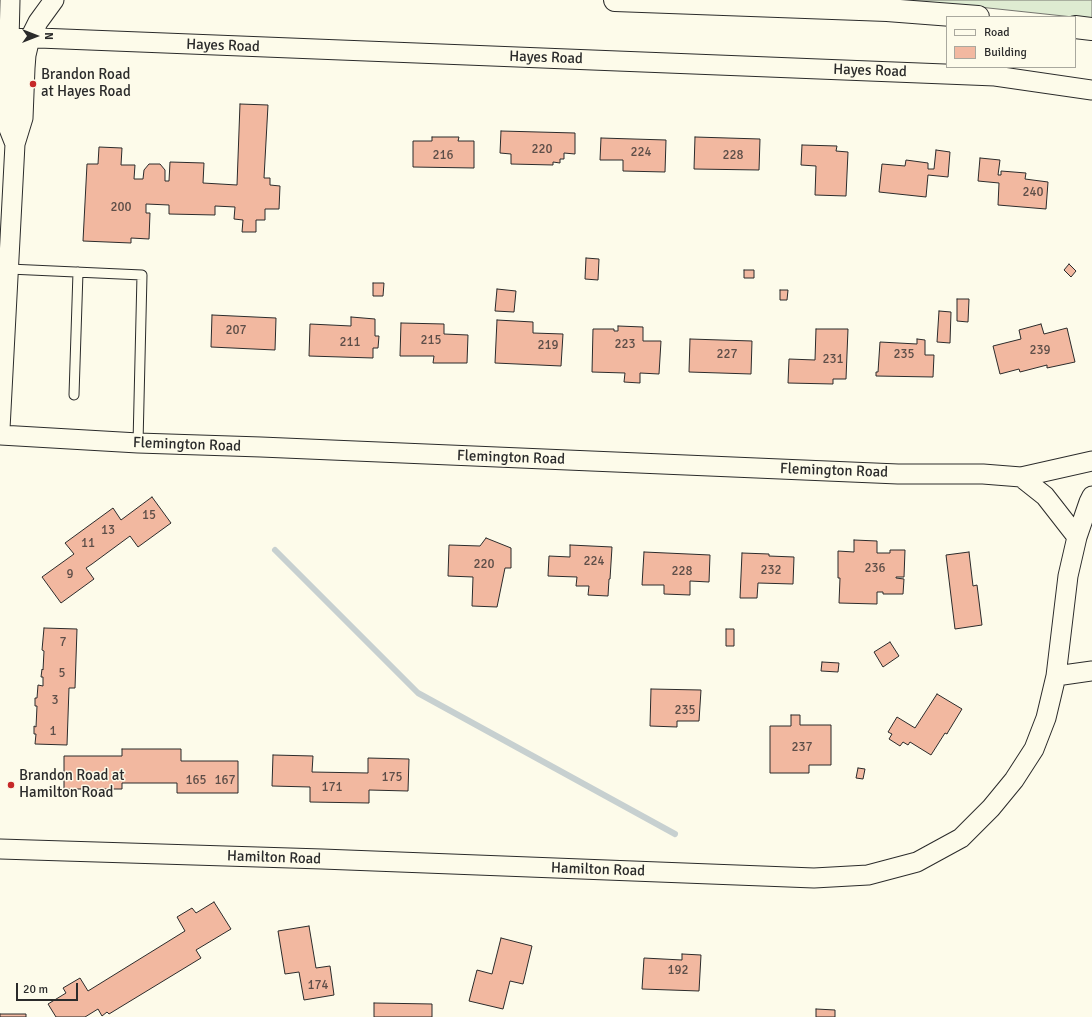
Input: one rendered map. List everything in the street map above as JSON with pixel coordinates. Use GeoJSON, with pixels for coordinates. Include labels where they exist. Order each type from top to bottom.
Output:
{"type":"FeatureCollection","features":[{"type":"Feature","properties":{"kind":"highway"},"geometry":{"type":"LineString","coordinates":[[615,0],[689,1],[887,10],[965,16]]}},
{"type":"Feature","properties":{"kind":"highway"},"geometry":{"type":"LineString","coordinates":[[1076,27],[1092,29]]}},
{"type":"Feature","properties":{"kind":"street"},"geometry":{"type":"LineString","coordinates":[[10,0],[4,39],[7,124],[15,144]]}},
{"type":"Feature","properties":{"kind":"street"},"geometry":{"type":"LineString","coordinates":[[0,429],[15,144],[24,118],[26,55],[30,38],[38,22],[54,0]]}},
{"type":"Feature","properties":{"kind":"street","name":"Hayes Road"},"geometry":{"type":"LineString","coordinates":[[4,39],[30,38],[995,76],[1092,90]]}},
{"type":"Feature","properties":{"kind":"street","name":"Flemington Road"},"geometry":{"type":"LineString","coordinates":[[0,435],[138,443],[269,447],[898,474],[983,474],[1021,477],[1092,461]]}},
{"type":"Feature","properties":{"kind":"street"},"geometry":{"type":"LineString","coordinates":[[1021,477],[1045,496],[1077,537]]}},
{"type":"Feature","properties":{"kind":"street"},"geometry":{"type":"LineString","coordinates":[[1092,496],[1077,537],[1068,576],[1056,676],[1092,671]]}},
{"type":"Feature","properties":{"kind":"street","name":"Hamilton Road"},"geometry":{"type":"LineString","coordinates":[[0,849],[814,878],[868,875],[917,862],[961,838],[991,808],[1014,780],[1034,749],[1046,718],[1056,676]]}},
{"type":"Feature","properties":{"kind":"lane"},"geometry":{"type":"LineString","coordinates":[[9,269],[142,274],[138,443]]}},
{"type":"Feature","properties":{"kind":"lane"},"geometry":{"type":"LineString","coordinates":[[74,395],[78,272]]}},
{"type":"Feature","properties":{"kind":"green space"},"geometry":{"type":"Polygon","coordinates":[[[886,0],[1092,0],[1092,19],[1076,17],[1076,16],[886,0]]]}},
{"type":"Feature","properties":{"kind":"building"},"geometry":{"type":"Polygon","coordinates":[[[240,104],[268,105],[264,178],[270,178],[270,185],[280,186],[279,209],[265,209],[265,220],[256,220],[256,232],[242,232],[243,220],[234,219],[235,207],[215,206],[215,215],[169,214],[169,205],[146,204],[146,213],[150,213],[149,239],[131,238],[131,243],[83,241],[87,164],[98,164],[99,147],[122,148],[121,165],[135,165],[134,179],[143,179],[144,170],[149,164],[160,164],[165,170],[165,181],[169,181],[170,162],[204,163],[203,183],[237,185],[240,104]]]}},
{"type":"Feature","properties":{"kind":"building"},"geometry":{"type":"Polygon","coordinates":[[[501,131],[575,133],[575,154],[564,153],[564,159],[560,159],[560,163],[553,162],[553,165],[511,164],[511,154],[500,153],[501,131]]]}},
{"type":"Feature","properties":{"kind":"building"},"geometry":{"type":"Polygon","coordinates":[[[432,137],[459,137],[458,141],[474,141],[474,168],[413,167],[413,141],[432,141],[432,137]]]}},
{"type":"Feature","properties":{"kind":"building"},"geometry":{"type":"Polygon","coordinates":[[[695,137],[760,139],[759,170],[694,169],[695,137]]]}},
{"type":"Feature","properties":{"kind":"building"},"geometry":{"type":"Polygon","coordinates":[[[601,138],[666,140],[665,172],[623,171],[623,160],[600,160],[601,138]]]}},
{"type":"Feature","properties":{"kind":"building"},"geometry":{"type":"Polygon","coordinates":[[[802,145],[837,146],[836,151],[848,152],[846,196],[815,195],[816,166],[801,165],[802,145]]]}},
{"type":"Feature","properties":{"kind":"building"},"geometry":{"type":"Polygon","coordinates":[[[936,150],[950,152],[948,177],[928,175],[926,197],[879,192],[882,164],[905,166],[906,160],[928,163],[928,169],[934,169],[936,150]]]}},
{"type":"Feature","properties":{"kind":"building"},"geometry":{"type":"Polygon","coordinates":[[[980,158],[1000,160],[998,175],[1001,175],[1001,171],[1026,173],[1025,179],[1048,182],[1046,209],[998,205],[999,183],[978,181],[980,158]]]}},
{"type":"Feature","properties":{"kind":"building"},"geometry":{"type":"Polygon","coordinates":[[[586,258],[599,259],[598,280],[585,279],[586,258]]]}},
{"type":"Feature","properties":{"kind":"building"},"geometry":{"type":"Polygon","coordinates":[[[1069,264],[1076,271],[1071,277],[1064,270],[1069,264]]]}},
{"type":"Feature","properties":{"kind":"building"},"geometry":{"type":"Polygon","coordinates":[[[744,270],[754,270],[754,278],[744,278],[744,270]]]}},
{"type":"Feature","properties":{"kind":"building"},"geometry":{"type":"Polygon","coordinates":[[[373,283],[384,283],[383,296],[373,296],[373,283]]]}},
{"type":"Feature","properties":{"kind":"building"},"geometry":{"type":"Polygon","coordinates":[[[497,289],[516,291],[514,312],[495,311],[497,289]]]}},
{"type":"Feature","properties":{"kind":"building"},"geometry":{"type":"Polygon","coordinates":[[[780,290],[788,290],[787,300],[780,300],[780,290]]]}},
{"type":"Feature","properties":{"kind":"building"},"geometry":{"type":"Polygon","coordinates":[[[957,299],[969,299],[968,322],[957,321],[957,299]]]}},
{"type":"Feature","properties":{"kind":"building"},"geometry":{"type":"Polygon","coordinates":[[[939,311],[951,312],[950,343],[937,342],[939,311]]]}},
{"type":"Feature","properties":{"kind":"building"},"geometry":{"type":"Polygon","coordinates":[[[212,315],[276,318],[275,350],[211,347],[212,315]]]}},
{"type":"Feature","properties":{"kind":"building"},"geometry":{"type":"Polygon","coordinates":[[[351,317],[375,319],[375,336],[379,336],[378,348],[373,348],[373,358],[309,356],[310,324],[351,326],[351,317]]]}},
{"type":"Feature","properties":{"kind":"building"},"geometry":{"type":"Polygon","coordinates":[[[497,320],[533,322],[533,333],[563,334],[561,366],[495,363],[497,320]]]}},
{"type":"Feature","properties":{"kind":"building"},"geometry":{"type":"Polygon","coordinates":[[[401,323],[444,324],[444,334],[468,335],[467,363],[433,363],[434,356],[400,356],[401,323]]]}},
{"type":"Feature","properties":{"kind":"building"},"geometry":{"type":"Polygon","coordinates":[[[1041,324],[1044,334],[1067,328],[1075,362],[1047,368],[1047,365],[1020,372],[1019,369],[1000,374],[993,346],[1021,339],[1019,330],[1041,324]]]}},
{"type":"Feature","properties":{"kind":"building"},"geometry":{"type":"Polygon","coordinates":[[[618,326],[643,327],[643,341],[661,341],[659,374],[640,373],[640,383],[624,382],[625,373],[592,372],[593,329],[614,329],[614,331],[618,331],[618,326]]]}},
{"type":"Feature","properties":{"kind":"building"},"geometry":{"type":"Polygon","coordinates":[[[816,329],[848,329],[846,379],[833,379],[833,384],[788,383],[789,359],[815,360],[816,329]]]}},
{"type":"Feature","properties":{"kind":"building"},"geometry":{"type":"Polygon","coordinates":[[[690,339],[752,341],[751,374],[689,372],[690,339]]]}},
{"type":"Feature","properties":{"kind":"building"},"geometry":{"type":"Polygon","coordinates":[[[917,339],[925,340],[925,355],[934,355],[933,377],[876,376],[876,372],[878,372],[880,342],[917,344],[917,339]]]}},
{"type":"Feature","properties":{"kind":"building"},"geometry":{"type":"Polygon","coordinates":[[[152,497],[171,523],[138,547],[130,536],[86,568],[94,579],[61,603],[42,577],[74,554],[65,543],[113,508],[121,520],[152,497]]]}},
{"type":"Feature","properties":{"kind":"building"},"geometry":{"type":"Polygon","coordinates":[[[486,538],[511,548],[511,568],[505,568],[497,607],[472,606],[473,577],[448,576],[449,545],[480,546],[486,538]]]}},
{"type":"Feature","properties":{"kind":"building"},"geometry":{"type":"Polygon","coordinates":[[[854,540],[877,541],[877,553],[890,553],[890,550],[905,550],[904,577],[896,577],[904,579],[903,594],[883,594],[883,592],[877,592],[877,604],[839,603],[840,578],[838,578],[838,551],[854,552],[854,540]]]}},
{"type":"Feature","properties":{"kind":"building"},"geometry":{"type":"Polygon","coordinates":[[[570,545],[612,547],[608,596],[588,595],[589,586],[576,586],[577,577],[548,576],[549,556],[570,557],[570,545]]]}},
{"type":"Feature","properties":{"kind":"building"},"geometry":{"type":"Polygon","coordinates":[[[644,552],[710,555],[709,582],[690,581],[690,595],[664,594],[664,585],[642,585],[644,552]]]}},
{"type":"Feature","properties":{"kind":"building"},"geometry":{"type":"Polygon","coordinates":[[[969,552],[973,586],[977,585],[982,625],[955,629],[946,555],[969,552]]]}},
{"type":"Feature","properties":{"kind":"building"},"geometry":{"type":"Polygon","coordinates":[[[742,553],[794,557],[793,584],[758,583],[757,598],[740,598],[742,553]]]}},
{"type":"Feature","properties":{"kind":"building"},"geometry":{"type":"Polygon","coordinates":[[[44,628],[77,629],[75,688],[69,688],[67,745],[35,744],[36,734],[34,734],[34,726],[36,727],[37,706],[35,706],[35,698],[37,698],[38,685],[43,686],[43,677],[41,677],[42,669],[43,670],[44,651],[42,650],[44,628]]]}},
{"type":"Feature","properties":{"kind":"building"},"geometry":{"type":"Polygon","coordinates":[[[726,629],[734,629],[734,646],[726,646],[726,629]]]}},
{"type":"Feature","properties":{"kind":"building"},"geometry":{"type":"Polygon","coordinates":[[[890,642],[899,656],[883,667],[874,652],[890,642]]]}},
{"type":"Feature","properties":{"kind":"building"},"geometry":{"type":"Polygon","coordinates":[[[822,662],[839,663],[838,672],[821,671],[822,662]]]}},
{"type":"Feature","properties":{"kind":"building"},"geometry":{"type":"Polygon","coordinates":[[[651,689],[701,690],[699,721],[677,721],[677,727],[650,726],[651,689]]]}},
{"type":"Feature","properties":{"kind":"building"},"geometry":{"type":"Polygon","coordinates":[[[937,694],[962,709],[947,734],[945,733],[931,755],[910,742],[908,745],[903,742],[900,746],[889,739],[892,734],[888,732],[897,717],[915,728],[937,694]]]}},
{"type":"Feature","properties":{"kind":"building"},"geometry":{"type":"Polygon","coordinates":[[[791,715],[800,715],[800,725],[831,725],[831,765],[809,765],[809,773],[770,773],[770,726],[791,726],[791,715]]]}},
{"type":"Feature","properties":{"kind":"building"},"geometry":{"type":"Polygon","coordinates":[[[122,749],[181,749],[181,761],[238,761],[238,793],[177,793],[177,783],[122,783],[122,789],[64,789],[64,756],[122,756],[122,749]]]}},
{"type":"Feature","properties":{"kind":"building"},"geometry":{"type":"Polygon","coordinates":[[[273,755],[313,756],[312,772],[368,773],[368,758],[409,759],[408,791],[369,790],[369,803],[310,802],[310,787],[272,786],[273,755]]]}},
{"type":"Feature","properties":{"kind":"building"},"geometry":{"type":"Polygon","coordinates":[[[858,768],[865,769],[863,779],[856,778],[858,768]]]}},
{"type":"Feature","properties":{"kind":"building"},"geometry":{"type":"Polygon","coordinates":[[[214,902],[231,929],[196,950],[201,958],[109,1014],[107,1012],[102,1016],[98,1009],[85,1017],[56,1017],[48,1004],[66,993],[63,988],[80,978],[88,991],[185,931],[177,917],[192,908],[196,913],[214,902]]]}},
{"type":"Feature","properties":{"kind":"building"},"geometry":{"type":"Polygon","coordinates":[[[309,926],[316,968],[330,966],[334,995],[304,1000],[299,972],[285,974],[278,931],[309,926]]]}},
{"type":"Feature","properties":{"kind":"building"},"geometry":{"type":"Polygon","coordinates":[[[501,938],[532,946],[523,984],[510,981],[503,1009],[469,1001],[477,970],[492,974],[501,938]]]}},
{"type":"Feature","properties":{"kind":"building"},"geometry":{"type":"Polygon","coordinates":[[[682,954],[701,955],[699,991],[642,989],[644,958],[682,960],[682,954]]]}},
{"type":"Feature","properties":{"kind":"building"},"geometry":{"type":"Polygon","coordinates":[[[374,1003],[432,1004],[432,1017],[374,1017],[374,1003]]]}},
{"type":"Feature","properties":{"kind":"building"},"geometry":{"type":"Polygon","coordinates":[[[816,1009],[835,1010],[835,1017],[816,1017],[816,1009]]]}},
{"type":"Feature","properties":{"kind":"building"},"geometry":{"type":"Polygon","coordinates":[[[0,1014],[26,1014],[26,1017],[0,1017],[0,1014]]]}},
{"type":"Feature","properties":{"kind":"waterway"},"geometry":{"type":"LineString","coordinates":[[275,550],[418,693],[675,834]]}},
{"type":"Feature","properties":{"kind":"place","name":"Brandon Road at Hayes Road"},"geometry":{"type":"Point","coordinates":[33,84]}},
{"type":"Feature","properties":{"kind":"place","name":"Brandon Road at Hamilton Road"},"geometry":{"type":"Point","coordinates":[11,785]}}]}
